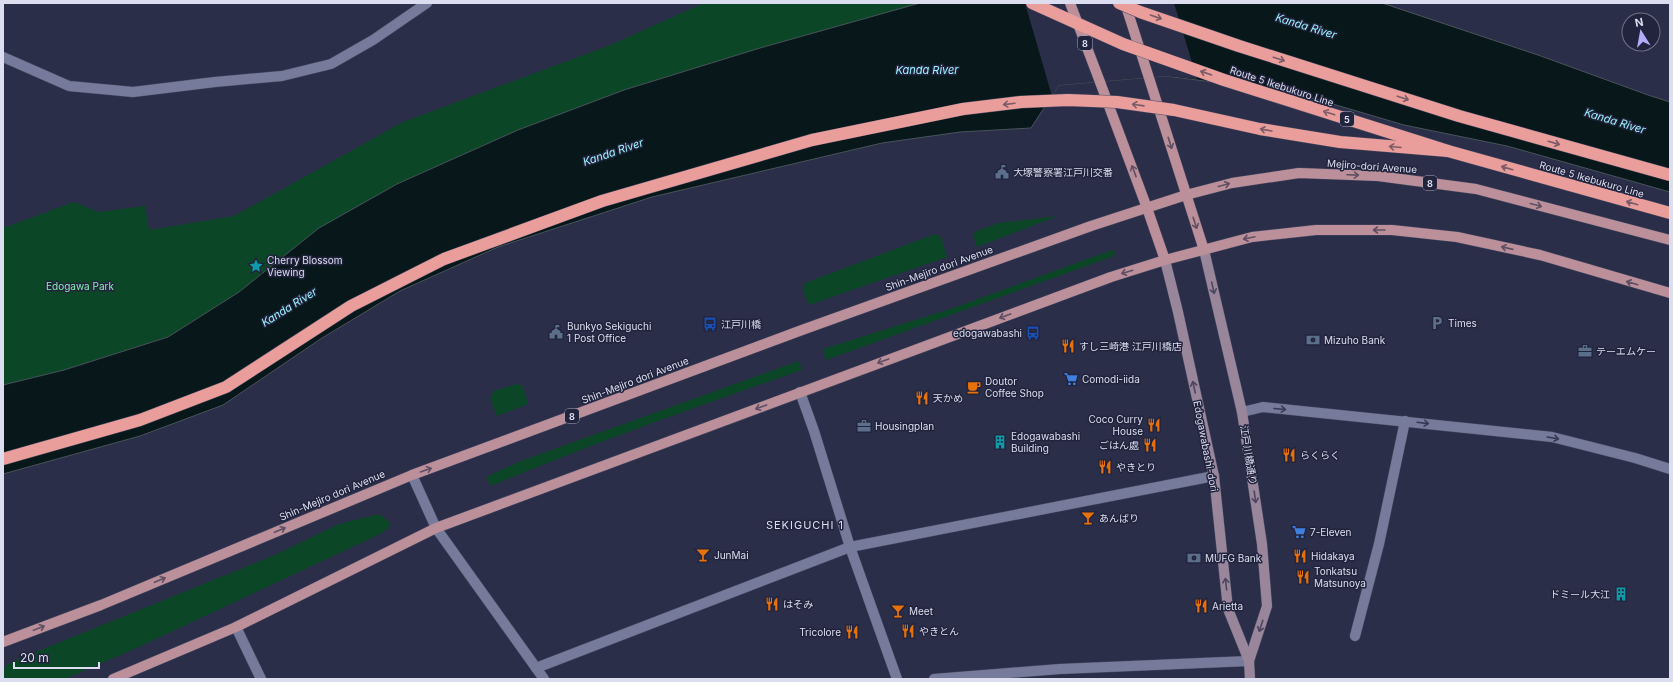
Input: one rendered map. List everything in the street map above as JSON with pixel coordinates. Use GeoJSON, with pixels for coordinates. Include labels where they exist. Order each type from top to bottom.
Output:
{"type":"FeatureCollection","features":[{"type":"Feature","properties":{"kind":"highway","name":"Route 5 Ikebukuro Line"},"geometry":{"type":"LineString","coordinates":[[1032,3],[1130,47],[1224,80],[1448,151],[1670,213]]}},
{"type":"Feature","properties":{"kind":"highway"},"geometry":{"type":"LineString","coordinates":[[1120,3],[1140,12],[1239,46],[1459,116],[1670,175]]}},
{"type":"Feature","properties":{"kind":"highway"},"geometry":{"type":"LineString","coordinates":[[3,459],[140,420],[226,387],[351,306],[444,260],[602,201],[820,139],[963,109],[1021,102],[1068,100],[1117,102],[1174,110],[1260,129],[1340,142],[1448,151]]}},
{"type":"Feature","properties":{"kind":"main road","name":"8"},"geometry":{"type":"LineString","coordinates":[[1070,3],[1165,260]]}},
{"type":"Feature","properties":{"kind":"main road"},"geometry":{"type":"LineString","coordinates":[[1125,3],[1204,250]]}},
{"type":"Feature","properties":{"kind":"main road","name":"Mejiro-dori Avenue"},"geometry":{"type":"LineString","coordinates":[[1147,208],[1186,195],[1232,183],[1299,173],[1378,176],[1476,189],[1670,240]]}},
{"type":"Feature","properties":{"kind":"main road","name":"Shin-Mejiro dori Avenue"},"geometry":{"type":"LineString","coordinates":[[3,642],[101,604],[412,475],[816,325],[1091,226],[1147,208]]}},
{"type":"Feature","properties":{"kind":"main road"},"geometry":{"type":"LineString","coordinates":[[113,679],[236,627],[436,528],[1111,277],[1165,260],[1252,237],[1316,230],[1392,230],[1457,237],[1540,255],[1670,293]]}},
{"type":"Feature","properties":{"kind":"street"},"geometry":{"type":"LineString","coordinates":[[3,57],[69,86],[133,92],[282,76],[331,64],[373,40],[427,3]]}},
{"type":"Feature","properties":{"kind":"street","name":"江戸川橋通り"},"geometry":{"type":"LineString","coordinates":[[1204,250],[1242,412],[1261,537],[1268,606],[1249,661]]}},
{"type":"Feature","properties":{"kind":"street","name":"Edogawabashi-dori"},"geometry":{"type":"LineString","coordinates":[[1165,260],[1214,476],[1228,608],[1249,661],[1250,679]]}},
{"type":"Feature","properties":{"kind":"street"},"geometry":{"type":"LineString","coordinates":[[800,392],[814,431],[850,547],[897,679]]}},
{"type":"Feature","properties":{"kind":"street"},"geometry":{"type":"LineString","coordinates":[[1242,412],[1263,407],[1552,437],[1635,458],[1670,469]]}},
{"type":"Feature","properties":{"kind":"street"},"geometry":{"type":"LineString","coordinates":[[1355,636],[1379,544],[1405,421]]}},
{"type":"Feature","properties":{"kind":"street"},"geometry":{"type":"LineString","coordinates":[[412,475],[436,528],[544,679]]}},
{"type":"Feature","properties":{"kind":"street"},"geometry":{"type":"LineString","coordinates":[[536,668],[850,547],[1214,476]]}},
{"type":"Feature","properties":{"kind":"street"},"geometry":{"type":"LineString","coordinates":[[236,627],[261,679]]}},
{"type":"Feature","properties":{"kind":"street"},"geometry":{"type":"LineString","coordinates":[[934,679],[1061,674],[1249,661]]}},
{"type":"Feature","properties":{"kind":"green space","name":"Edogawa Park"},"geometry":{"type":"Polygon","coordinates":[[[704,3],[920,3],[760,48],[624,90],[518,130],[397,184],[319,228],[239,292],[168,337],[64,370],[3,385],[3,228],[74,202],[99,212],[145,206],[149,230],[234,216],[403,122],[608,46],[704,3]]]}},
{"type":"Feature","properties":{"kind":"green space"},"geometry":{"type":"Polygon","coordinates":[[[1058,216],[977,247],[973,236],[975,232],[998,223],[1058,216]]]}},
{"type":"Feature","properties":{"kind":"green space"},"geometry":{"type":"Polygon","coordinates":[[[935,234],[941,237],[947,257],[809,305],[803,290],[805,283],[935,234]]]}},
{"type":"Feature","properties":{"kind":"green space"},"geometry":{"type":"Polygon","coordinates":[[[1112,250],[1115,252],[1114,256],[826,360],[823,349],[956,307],[1112,250]]]}},
{"type":"Feature","properties":{"kind":"green space"},"geometry":{"type":"Polygon","coordinates":[[[799,361],[802,370],[607,440],[491,486],[486,477],[521,461],[799,361]]]}},
{"type":"Feature","properties":{"kind":"green space"},"geometry":{"type":"Polygon","coordinates":[[[516,384],[523,386],[528,404],[497,416],[490,399],[494,391],[516,384]]]}},
{"type":"Feature","properties":{"kind":"green space"},"geometry":{"type":"Polygon","coordinates":[[[379,514],[389,522],[389,527],[382,533],[141,646],[65,679],[3,679],[5,666],[21,658],[275,555],[339,524],[379,514]]]}},
{"type":"Feature","properties":{"kind":"water","name":"Kanda River"},"geometry":{"type":"Polygon","coordinates":[[[920,3],[1382,3],[1538,55],[1670,102],[1670,192],[1507,146],[1404,125],[1292,92],[1165,76],[1059,85],[1031,128],[960,132],[882,143],[652,197],[498,247],[400,291],[322,338],[223,405],[140,436],[3,474],[3,385],[64,370],[168,337],[239,292],[319,228],[397,184],[518,130],[624,90],[760,48],[920,3]]]}},
{"type":"Feature","properties":{"kind":"pier"},"geometry":{"type":"Polygon","coordinates":[[[1025,3],[1174,3],[1197,79],[1165,76],[1059,85],[1052,96],[1025,3]]]}},
{"type":"Feature","properties":{"kind":"place","name":"大塚警察署江戸川交番"},"geometry":{"type":"Point","coordinates":[1002,172]}},
{"type":"Feature","properties":{"kind":"place","name":"Cherry Blossom Viewing"},"geometry":{"type":"Point","coordinates":[256,266]}},
{"type":"Feature","properties":{"kind":"place","name":"Times"},"geometry":{"type":"Point","coordinates":[1437,323]}},
{"type":"Feature","properties":{"kind":"place","name":"江戸川橋"},"geometry":{"type":"Point","coordinates":[710,324]}},
{"type":"Feature","properties":{"kind":"place","name":"Bunkyo Sekiguchi 1 Post Office"},"geometry":{"type":"Point","coordinates":[556,332]}},
{"type":"Feature","properties":{"kind":"place","name":"edogawabashi"},"geometry":{"type":"Point","coordinates":[1033,333]}},
{"type":"Feature","properties":{"kind":"place","name":"Mizuho Bank"},"geometry":{"type":"Point","coordinates":[1313,340]}},
{"type":"Feature","properties":{"kind":"place","name":"すし三崎港 江戸川橋店"},"geometry":{"type":"Point","coordinates":[1068,346]}},
{"type":"Feature","properties":{"kind":"place","name":"テーエムケー"},"geometry":{"type":"Point","coordinates":[1585,351]}},
{"type":"Feature","properties":{"kind":"place","name":"Comodi-iida"},"geometry":{"type":"Point","coordinates":[1071,379]}},
{"type":"Feature","properties":{"kind":"place","name":"Doutor Coffee Shop"},"geometry":{"type":"Point","coordinates":[974,387]}},
{"type":"Feature","properties":{"kind":"place","name":"天かめ"},"geometry":{"type":"Point","coordinates":[922,398]}},
{"type":"Feature","properties":{"kind":"place","name":"Coco Curry House"},"geometry":{"type":"Point","coordinates":[1154,425]}},
{"type":"Feature","properties":{"kind":"place","name":"Housingplan"},"geometry":{"type":"Point","coordinates":[864,426]}},
{"type":"Feature","properties":{"kind":"place","name":"Edogawabashi Building"},"geometry":{"type":"Point","coordinates":[1000,442]}},
{"type":"Feature","properties":{"kind":"place","name":"ごはん處"},"geometry":{"type":"Point","coordinates":[1150,445]}},
{"type":"Feature","properties":{"kind":"place","name":"らくらく"},"geometry":{"type":"Point","coordinates":[1289,455]}},
{"type":"Feature","properties":{"kind":"place","name":"やきとり"},"geometry":{"type":"Point","coordinates":[1105,467]}},
{"type":"Feature","properties":{"kind":"place","name":"あんばり"},"geometry":{"type":"Point","coordinates":[1088,518]}},
{"type":"Feature","properties":{"kind":"place","name":"7-Eleven"},"geometry":{"type":"Point","coordinates":[1299,532]}},
{"type":"Feature","properties":{"kind":"place","name":"JunMai"},"geometry":{"type":"Point","coordinates":[703,555]}},
{"type":"Feature","properties":{"kind":"place","name":"Hidakaya"},"geometry":{"type":"Point","coordinates":[1300,556]}},
{"type":"Feature","properties":{"kind":"place","name":"MUFG Bank"},"geometry":{"type":"Point","coordinates":[1194,558]}},
{"type":"Feature","properties":{"kind":"place","name":"Tonkatsu Matsunoya"},"geometry":{"type":"Point","coordinates":[1303,577]}},
{"type":"Feature","properties":{"kind":"place","name":"ドミール大江"},"geometry":{"type":"Point","coordinates":[1621,594]}},
{"type":"Feature","properties":{"kind":"place","name":"はそみ"},"geometry":{"type":"Point","coordinates":[772,604]}},
{"type":"Feature","properties":{"kind":"place","name":"Arietta"},"geometry":{"type":"Point","coordinates":[1201,606]}},
{"type":"Feature","properties":{"kind":"place","name":"Meet"},"geometry":{"type":"Point","coordinates":[898,611]}},
{"type":"Feature","properties":{"kind":"place","name":"やきとん"},"geometry":{"type":"Point","coordinates":[908,631]}},
{"type":"Feature","properties":{"kind":"place","name":"Tricolore"},"geometry":{"type":"Point","coordinates":[852,632]}},
{"type":"Feature","properties":{"kind":"district","name":"SEKIGUCHI 1"},"geometry":{"type":"Point","coordinates":[805,525]}}]}
